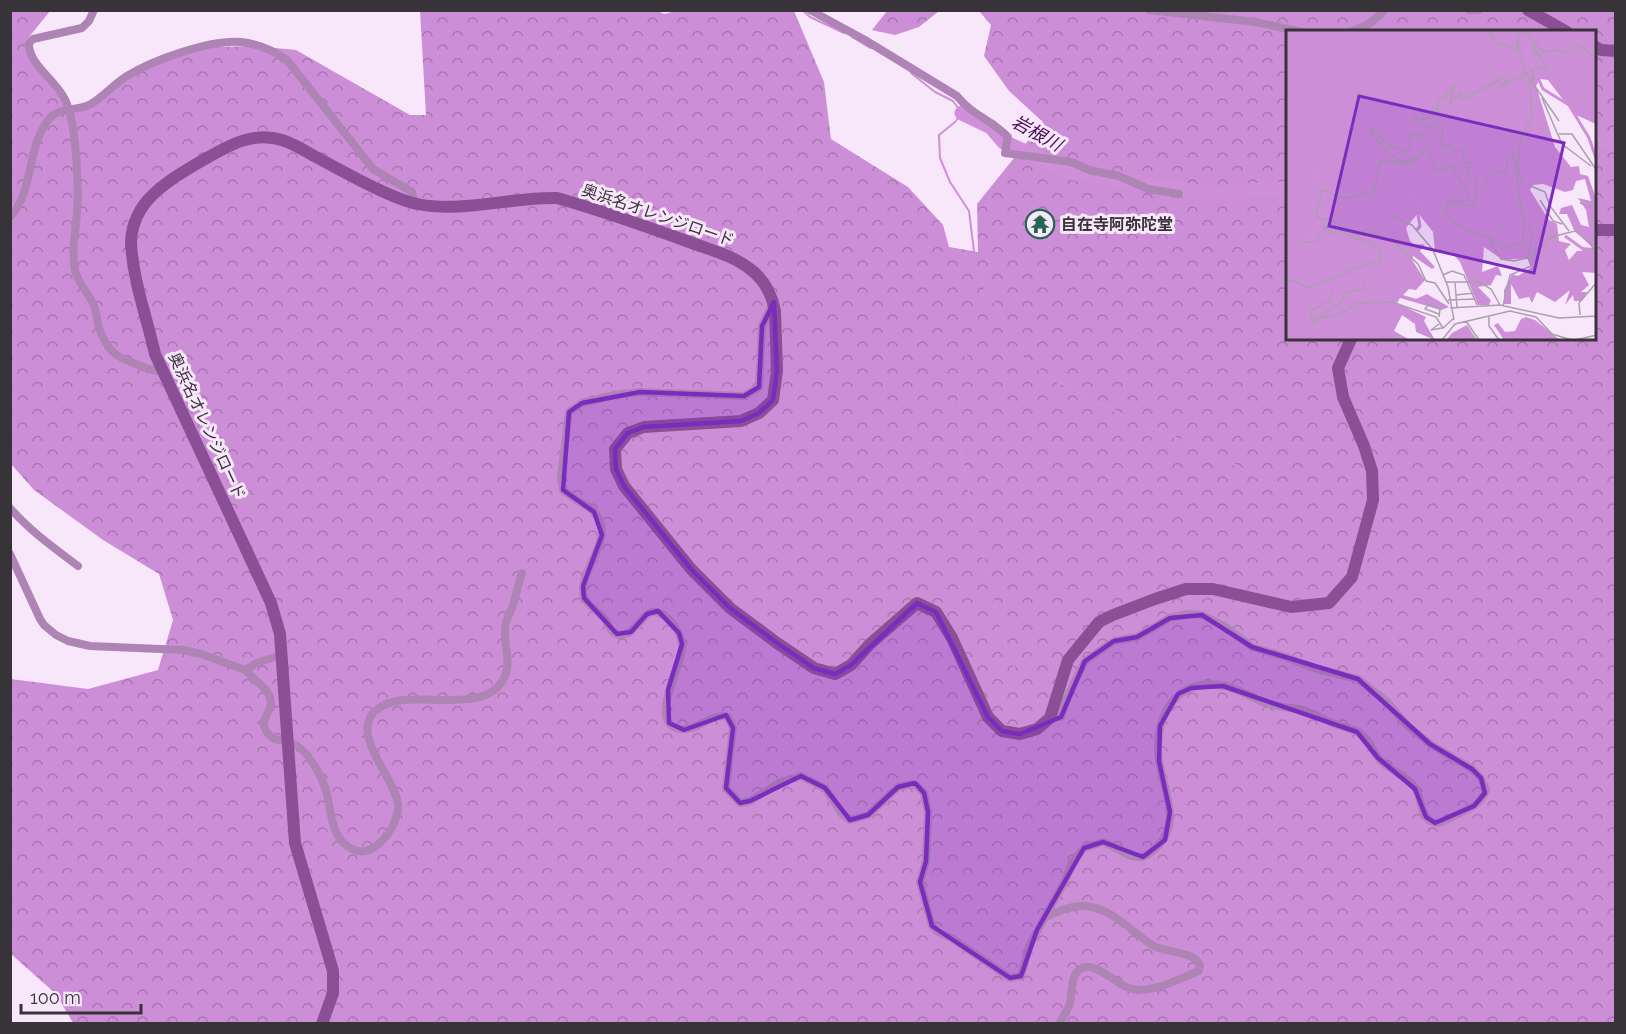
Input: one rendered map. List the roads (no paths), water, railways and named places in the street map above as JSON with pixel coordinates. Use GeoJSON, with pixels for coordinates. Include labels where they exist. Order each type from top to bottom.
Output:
{"type":"FeatureCollection","features":[{"type":"Feature","properties":{"kind":"street"},"geometry":{"type":"LineString","coordinates":[[94,10],[89,21],[82,28],[33,39],[29,43],[30,54],[33,61],[56,84],[69,108],[77,181],[77,214],[73,248],[76,275],[94,305],[99,328],[111,351],[119,359],[153,371],[162,371]]}},
{"type":"Feature","properties":{"kind":"street"},"geometry":{"type":"LineString","coordinates":[[810,10],[866,40],[957,96],[968,110],[998,126],[1008,137],[1005,153],[1071,162],[1089,170],[1119,176],[1148,189],[1179,194]]}},
{"type":"Feature","properties":{"kind":"street"},"geometry":{"type":"LineString","coordinates":[[1149,10],[1257,22],[1293,30]]}},
{"type":"Feature","properties":{"kind":"street"},"geometry":{"type":"LineString","coordinates":[[1356,30],[1379,17],[1384,10]]}},
{"type":"Feature","properties":{"kind":"street"},"geometry":{"type":"LineString","coordinates":[[1469,10],[1479,10]]}},
{"type":"Feature","properties":{"kind":"street"},"geometry":{"type":"LineString","coordinates":[[1528,10],[1563,30]]}},
{"type":"Feature","properties":{"kind":"street"},"geometry":{"type":"LineString","coordinates":[[10,217],[23,198],[41,132],[50,117],[69,108],[87,106],[126,76],[171,56],[204,47],[239,42],[273,50],[287,60],[373,168],[412,192],[415,203]]}},
{"type":"Feature","properties":{"kind":"street"},"geometry":{"type":"LineString","coordinates":[[1596,47],[1601,50],[1616,51]]}},
{"type":"Feature","properties":{"kind":"street","name":"奥浜名オレンジロード"},"geometry":{"type":"LineString","coordinates":[[322,1023],[333,993],[333,971],[295,843],[280,634],[271,603],[162,371],[145,314],[131,242],[134,223],[142,207],[181,175],[239,140],[269,137],[296,146],[363,181],[415,203],[443,207],[484,206],[540,198],[557,198],[734,259],[751,269],[765,284],[774,302],[777,371],[773,400],[759,413],[741,421],[644,427],[628,433],[615,449],[616,469],[624,486],[691,569],[730,608],[814,668],[835,674],[851,665],[870,644],[917,603],[936,612],[952,638],[988,717],[1002,731],[1020,734],[1037,729],[1050,718]]}},
{"type":"Feature","properties":{"kind":"street"},"geometry":{"type":"LineString","coordinates":[[1596,230],[1616,230]]}},
{"type":"Feature","properties":{"kind":"street"},"geometry":{"type":"LineString","coordinates":[[774,302],[762,326],[759,387],[744,396],[640,392],[614,395],[582,403],[568,412],[561,476],[563,490],[594,512],[599,520],[602,535],[583,586],[584,598],[606,619],[610,630],[617,634],[624,635],[631,632],[647,614],[655,612],[661,613],[671,622],[679,633],[682,650],[668,690],[666,706],[669,723],[674,728],[684,730],[713,718],[728,717],[733,728],[726,788],[740,803],[750,801],[781,782],[801,776],[825,788],[842,814],[850,820],[868,816],[898,787],[912,784],[918,786],[924,793],[928,812],[926,861],[920,882],[932,926],[1010,978],[1021,976],[1030,944],[1046,918],[1072,863],[1084,848],[1103,842],[1134,857],[1143,857],[1165,840],[1170,812],[1159,761],[1160,726],[1167,708],[1178,694],[1191,688],[1210,685],[1230,687],[1274,706],[1313,713],[1336,725],[1358,732],[1368,740],[1378,758],[1403,775],[1415,789],[1426,817],[1435,823],[1440,823],[1474,806],[1486,790],[1481,778],[1472,769],[1430,744],[1408,726],[1387,702],[1358,679],[1317,669],[1252,647],[1224,626],[1202,615],[1188,614],[1170,618],[1137,637],[1114,641],[1085,662],[1067,698],[1061,717],[1050,718],[1068,660],[1099,622],[1113,615],[1155,598],[1186,589],[1214,589],[1291,607],[1329,603],[1352,578],[1372,500],[1372,471],[1364,446],[1342,397],[1338,368],[1351,340]]}},
{"type":"Feature","properties":{"kind":"street"},"geometry":{"type":"LineString","coordinates":[[10,508],[45,541],[78,566]]}},
{"type":"Feature","properties":{"kind":"street"},"geometry":{"type":"LineString","coordinates":[[10,554],[44,626],[68,642],[90,646],[184,650],[245,670],[266,690],[270,697],[271,705],[263,723],[268,735],[276,741],[288,742],[301,748],[319,774],[330,802],[333,825],[338,837],[352,849],[360,852],[374,849],[383,840],[396,817],[398,804],[372,748],[369,720],[374,712],[383,705],[407,700],[482,698],[498,688],[507,671],[505,630],[507,618],[522,573]]}},
{"type":"Feature","properties":{"kind":"street"},"geometry":{"type":"LineString","coordinates":[[245,670],[259,662],[282,655]]}},
{"type":"Feature","properties":{"kind":"street"},"geometry":{"type":"LineString","coordinates":[[1046,918],[1062,909],[1085,906],[1099,909],[1122,922],[1155,946],[1194,958],[1200,965],[1199,970],[1178,980],[1141,990],[1123,986],[1102,971],[1090,967],[1082,968],[1075,974],[1070,1005],[1059,1023]]}},
{"type":"Feature","properties":{"kind":"waterway","name":"岩根川"},"geometry":{"type":"LineString","coordinates":[[802,10],[810,17],[844,33]]}},
{"type":"Feature","properties":{"kind":"waterway","name":"岩根川"},"geometry":{"type":"LineString","coordinates":[[852,37],[870,48]]}},
{"type":"Feature","properties":{"kind":"waterway"},"geometry":{"type":"LineString","coordinates":[[911,73],[935,92],[953,101],[962,113],[939,135],[940,158],[950,182],[969,211],[977,275],[1012,328],[1024,360],[1054,380],[1123,415],[1223,458],[1275,488],[1313,525],[1347,577]]}},
{"type":"Feature","properties":{"kind":"waterway","name":"岩根川"},"geometry":{"type":"LineString","coordinates":[[962,113],[991,127],[1004,142],[1068,172],[1203,193],[1286,189]]}},
{"type":"Feature","properties":{"kind":"waterway","name":"岩根川"},"geometry":{"type":"LineString","coordinates":[[1596,143],[1616,137]]}},
{"type":"Feature","properties":{"kind":"waterway"},"geometry":{"type":"LineString","coordinates":[[1610,140],[1616,148]]}},
{"type":"Feature","properties":{"kind":"waterway"},"geometry":{"type":"LineString","coordinates":[[985,289],[958,384],[961,455],[991,592],[1016,673]]}},
{"type":"Feature","properties":{"kind":"waterway"},"geometry":{"type":"LineString","coordinates":[[1351,585],[1407,654],[1466,698]]}},
{"type":"Feature","properties":{"kind":"place","name":"自在寺阿弥陀堂"},"geometry":{"type":"Point","coordinates":[1040,224]}}]}
